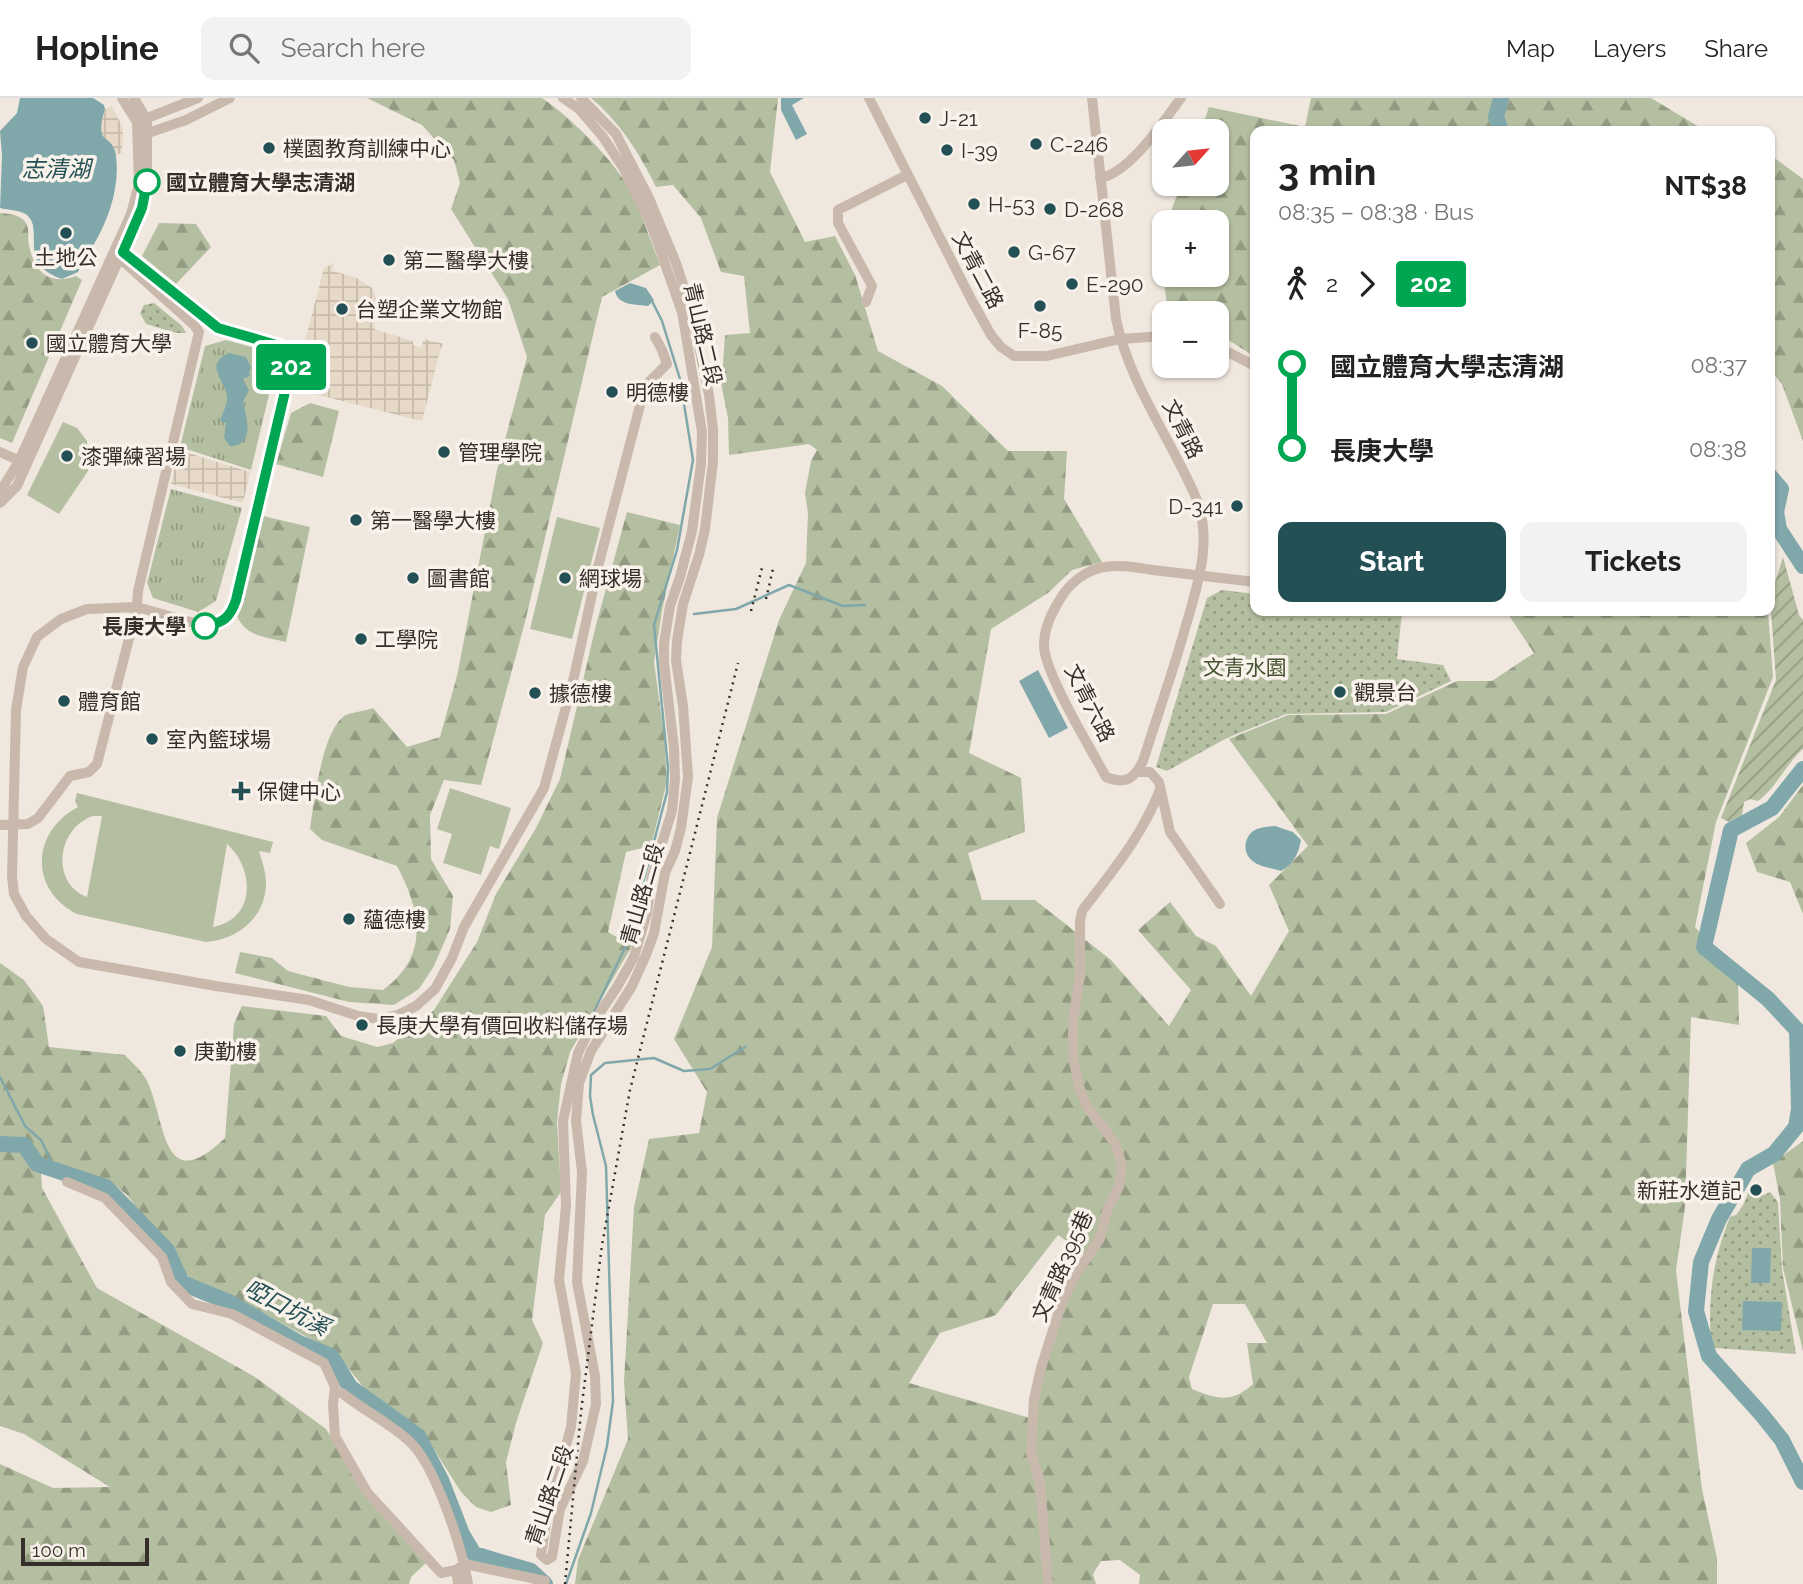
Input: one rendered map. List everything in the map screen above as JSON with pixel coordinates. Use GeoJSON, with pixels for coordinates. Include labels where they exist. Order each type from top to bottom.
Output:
{"type":"FeatureCollection","features":[{"type":"Feature","properties":{"kind":"street"},"geometry":{"type":"LineString","coordinates":[[122,98],[142,121]]}},
{"type":"Feature","properties":{"kind":"street"},"geometry":{"type":"LineString","coordinates":[[0,492],[23,462],[142,208],[147,182],[142,121],[134,98]]}},
{"type":"Feature","properties":{"kind":"street"},"geometry":{"type":"LineString","coordinates":[[142,121],[198,98]]}},
{"type":"Feature","properties":{"kind":"street"},"geometry":{"type":"LineString","coordinates":[[142,135],[186,120],[230,98]]}},
{"type":"Feature","properties":{"kind":"street","name":"青山路二段"},"geometry":{"type":"LineString","coordinates":[[564,98],[579,109],[603,136],[624,169],[652,227],[682,312],[702,432],[701,464],[692,531],[670,606],[664,643],[674,748],[673,811],[652,875],[650,898],[634,957],[593,1023],[578,1053],[564,1121],[566,1206],[559,1280],[576,1373],[571,1427],[554,1474],[544,1534],[541,1555],[547,1560],[552,1557],[560,1509],[583,1461],[596,1404],[595,1376],[577,1282],[582,1172],[576,1121],[578,1088],[591,1051],[632,986],[646,955],[654,933],[665,873],[675,851],[683,818],[688,777],[687,746],[676,660],[677,641],[683,604],[705,529],[713,462],[709,395],[692,312],[676,263],[649,198],[616,134],[581,98]]}},
{"type":"Feature","properties":{"kind":"street","name":"文青二路"},"geometry":{"type":"LineString","coordinates":[[869,98],[971,299],[991,335],[1001,347],[1014,356],[1047,356],[1120,339],[1152,337]]}},
{"type":"Feature","properties":{"kind":"street","name":"文青路"},"geometry":{"type":"LineString","coordinates":[[1092,98],[1120,339],[1146,400],[1196,496],[1204,529],[1200,575],[1177,654],[1137,772]]}},
{"type":"Feature","properties":{"kind":"street"},"geometry":{"type":"LineString","coordinates":[[1100,178],[1110,176],[1132,159],[1181,98]]}},
{"type":"Feature","properties":{"kind":"street"},"geometry":{"type":"LineString","coordinates":[[866,302],[872,286],[838,223],[838,210],[907,175]]}},
{"type":"Feature","properties":{"kind":"street"},"geometry":{"type":"LineString","coordinates":[[119,255],[218,328],[280,346],[291,366],[231,613],[221,624],[205,626],[137,607],[87,609],[61,619],[37,637],[23,667],[16,710],[12,877],[14,894],[26,916],[46,939],[79,962],[309,1000],[358,1016],[379,1019],[398,1015],[416,1006],[435,989],[452,958],[464,927],[544,788],[645,386],[667,364],[655,337]]}},
{"type":"Feature","properties":{"kind":"street"},"geometry":{"type":"LineString","coordinates":[[0,825],[28,824],[38,818],[69,776],[89,772],[97,764],[137,607],[138,591],[199,332],[119,255]]}},
{"type":"Feature","properties":{"kind":"street"},"geometry":{"type":"LineString","coordinates":[[1229,353],[1250,363]]}},
{"type":"Feature","properties":{"kind":"street"},"geometry":{"type":"LineString","coordinates":[[0,452],[23,462]]}},
{"type":"Feature","properties":{"kind":"street"},"geometry":{"type":"LineString","coordinates":[[0,503],[18,486],[23,462]]}},
{"type":"Feature","properties":{"kind":"street","name":"文青六路"},"geometry":{"type":"LineString","coordinates":[[1137,772],[1127,780],[1117,781],[1106,777],[1048,664],[1044,649],[1048,621],[1064,593],[1075,581],[1104,567],[1200,575]]}},
{"type":"Feature","properties":{"kind":"street"},"geometry":{"type":"LineString","coordinates":[[1200,575],[1250,581]]}},
{"type":"Feature","properties":{"kind":"street"},"geometry":{"type":"LineString","coordinates":[[1137,772],[1150,772],[1159,782],[1170,832],[1220,904]]}},
{"type":"Feature","properties":{"kind":"street","name":"文青路395巷"},"geometry":{"type":"LineString","coordinates":[[1048,1584],[1040,1482],[1031,1453],[1034,1399],[1061,1305],[1076,1274],[1099,1240],[1108,1208],[1119,1187],[1122,1165],[1115,1143],[1086,1105],[1073,1056],[1073,1020],[1080,975],[1080,922],[1082,911],[1129,850],[1146,823],[1160,790]]}},
{"type":"Feature","properties":{"kind":"street"},"geometry":{"type":"LineString","coordinates":[[67,1182],[104,1198],[163,1257],[172,1282],[192,1304],[232,1314],[324,1363],[335,1387],[335,1436],[367,1492],[440,1573],[461,1567],[545,1582],[547,1560]]}},
{"type":"Feature","properties":{"kind":"street"},"geometry":{"type":"LineString","coordinates":[[342,1393],[408,1440],[419,1452],[436,1482],[468,1584]]}},
{"type":"Feature","properties":{"kind":"street"},"geometry":{"type":"LineString","coordinates":[[458,1584],[461,1567]]}},
{"type":"Feature","properties":{"kind":"green space"},"geometry":{"type":"Polygon","coordinates":[[[367,98],[542,98],[565,115],[613,165],[638,207],[660,265],[602,297],[525,622],[481,785],[444,780],[430,815],[431,859],[453,896],[450,929],[434,966],[419,989],[394,1005],[349,1002],[235,973],[240,952],[272,958],[288,971],[349,987],[383,990],[398,977],[408,963],[417,932],[416,916],[397,866],[322,840],[310,829],[317,785],[331,735],[346,715],[373,708],[407,747],[440,737],[457,676],[497,470],[527,357],[508,299],[451,209],[460,183],[454,160],[422,125],[367,98]]]}},
{"type":"Feature","properties":{"kind":"green space"},"geometry":{"type":"Polygon","coordinates":[[[591,98],[778,98],[770,172],[805,242],[835,236],[855,275],[878,351],[942,386],[1008,451],[1067,451],[1064,499],[1102,562],[1072,570],[1048,593],[991,629],[969,753],[1021,778],[1025,832],[968,853],[982,900],[1035,900],[1111,960],[1169,1026],[1191,990],[1138,930],[1170,902],[1196,936],[1216,946],[1251,996],[1289,931],[1269,885],[1308,846],[1229,739],[1288,715],[1386,714],[1457,681],[1492,681],[1534,653],[1509,616],[1768,616],[1773,677],[1716,822],[1695,927],[1738,977],[1739,1025],[1691,1017],[1685,1207],[1676,1270],[1702,1489],[1717,1558],[1717,1584],[1139,1584],[1140,1575],[1120,1560],[1101,1561],[1093,1574],[1096,1584],[575,1584],[578,1560],[628,1439],[624,1382],[634,1207],[649,1139],[699,1133],[707,1092],[674,1039],[712,947],[717,818],[779,620],[806,563],[808,513],[805,493],[811,461],[817,450],[809,444],[729,455],[728,418],[719,373],[723,365],[725,335],[750,333],[744,276],[721,272],[701,218],[673,185],[656,187],[643,162],[611,117],[591,98]],[[1058,1235],[996,1315],[940,1333],[909,1383],[1030,1418],[1037,1372],[1085,1255],[1058,1235]],[[1213,1304],[1189,1377],[1192,1389],[1224,1398],[1238,1395],[1253,1384],[1247,1343],[1267,1343],[1245,1304],[1213,1304]]]}},
{"type":"Feature","properties":{"kind":"green space"},"geometry":{"type":"Polygon","coordinates":[[[1311,98],[1651,98],[1698,126],[1305,126],[1311,98]]]}},
{"type":"Feature","properties":{"kind":"green space"},"geometry":{"type":"Polygon","coordinates":[[[1209,107],[1300,126],[1250,126],[1250,354],[1229,340],[1229,301],[1166,301],[1165,287],[1229,287],[1229,210],[1171,210],[1177,196],[1229,196],[1229,119],[1205,119],[1209,107]]]}},
{"type":"Feature","properties":{"kind":"green space"},"geometry":{"type":"Polygon","coordinates":[[[1775,158],[1803,179],[1803,441],[1782,384],[1775,376],[1775,158]]]}},
{"type":"Feature","properties":{"kind":"green space"},"geometry":{"type":"Polygon","coordinates":[[[0,213],[18,216],[24,220],[28,228],[31,254],[44,274],[58,279],[76,276],[82,280],[12,443],[0,438],[0,213]]]}},
{"type":"Feature","properties":{"kind":"green space"},"geometry":{"type":"Polygon","coordinates":[[[159,223],[196,224],[211,247],[176,284],[142,256],[159,223]]]}},
{"type":"Feature","properties":{"kind":"green space"},"geometry":{"type":"Polygon","coordinates":[[[154,303],[182,326],[186,333],[176,333],[146,324],[140,313],[144,305],[154,303]]]}},
{"type":"Feature","properties":{"kind":"green space"},"geometry":{"type":"Polygon","coordinates":[[[226,340],[270,352],[277,361],[251,470],[180,447],[205,346],[226,340]]]}},
{"type":"Feature","properties":{"kind":"green space"},"geometry":{"type":"Polygon","coordinates":[[[310,403],[339,411],[323,477],[276,464],[291,413],[310,403]]]}},
{"type":"Feature","properties":{"kind":"green space","name":"漆彈練習場"},"geometry":{"type":"Polygon","coordinates":[[[63,422],[77,428],[87,441],[88,471],[59,514],[27,495],[63,422]]]}},
{"type":"Feature","properties":{"kind":"green space"},"geometry":{"type":"Polygon","coordinates":[[[171,489],[242,508],[216,601],[198,612],[153,598],[147,583],[171,489]]]}},
{"type":"Feature","properties":{"kind":"green space"},"geometry":{"type":"Polygon","coordinates":[[[627,512],[680,525],[654,662],[667,781],[651,846],[626,852],[608,932],[632,946],[570,1052],[561,1084],[557,1122],[561,1192],[545,1215],[532,1320],[543,1343],[506,1462],[511,1505],[491,1512],[476,1507],[461,1492],[423,1432],[365,1389],[336,1353],[247,1304],[191,1280],[127,1195],[110,1181],[40,1158],[42,1188],[97,1288],[255,1377],[326,1429],[366,1492],[426,1563],[411,1577],[409,1584],[0,1584],[0,1464],[53,1488],[110,1487],[24,1434],[0,1426],[0,963],[24,980],[43,1006],[49,1047],[125,1055],[136,1066],[146,1079],[169,1146],[177,1157],[188,1161],[204,1155],[225,1138],[234,1024],[242,1006],[326,1016],[341,1036],[377,1047],[393,1043],[434,1010],[477,942],[496,894],[536,828],[560,779],[596,625],[627,512]]]}},
{"type":"Feature","properties":{"kind":"green space"},"geometry":{"type":"Polygon","coordinates":[[[263,516],[310,527],[286,642],[251,632],[237,616],[263,516]]]}},
{"type":"Feature","properties":{"kind":"green space","name":"網球場"},"geometry":{"type":"Polygon","coordinates":[[[557,517],[600,528],[572,639],[530,629],[557,517]]]}},
{"type":"Feature","properties":{"kind":"green space"},"geometry":{"type":"Polygon","coordinates":[[[1783,557],[1799,615],[1803,620],[1803,749],[1765,795],[1758,801],[1750,799],[1744,802],[1742,815],[1729,822],[1721,818],[1776,680],[1771,616],[1775,616],[1775,582],[1783,557]]]}},
{"type":"Feature","properties":{"kind":"green space","name":"文青水園"},"geometry":{"type":"Polygon","coordinates":[[[1222,590],[1250,593],[1250,616],[1402,616],[1397,659],[1443,665],[1451,681],[1386,712],[1286,714],[1227,738],[1167,771],[1156,767],[1207,598],[1222,590]]]}},
{"type":"Feature","properties":{"kind":"green space"},"geometry":{"type":"Polygon","coordinates":[[[1803,785],[1803,914],[1790,882],[1757,872],[1746,843],[1779,817],[1803,785]]]}},
{"type":"Feature","properties":{"kind":"green space"},"geometry":{"type":"Polygon","coordinates":[[[450,788],[511,808],[499,849],[490,846],[481,875],[443,863],[452,834],[437,829],[450,788]]]}},
{"type":"Feature","properties":{"kind":"green space"},"geometry":{"type":"Polygon","coordinates":[[[77,793],[273,842],[270,853],[259,851],[266,883],[265,895],[255,916],[229,937],[206,942],[77,914],[61,903],[50,890],[42,860],[52,830],[63,817],[78,807],[75,801],[77,793]],[[93,816],[81,822],[72,832],[63,856],[67,880],[75,890],[87,897],[102,816],[93,816]],[[227,844],[213,927],[227,922],[237,914],[244,904],[247,892],[243,866],[227,844]]]}},
{"type":"Feature","properties":{"kind":"green space"},"geometry":{"type":"Polygon","coordinates":[[[1803,1141],[1803,1351],[1783,1268],[1780,1199],[1773,1163],[1803,1141]]]}},
{"type":"Feature","properties":{"kind":"green space"},"geometry":{"type":"Polygon","coordinates":[[[1749,1186],[1759,1188],[1759,1193],[1764,1195],[1770,1192],[1778,1202],[1782,1269],[1796,1354],[1715,1348],[1711,1345],[1710,1311],[1715,1265],[1730,1217],[1736,1215],[1743,1205],[1749,1186]]]}},
{"type":"Feature","properties":{"kind":"shaded area"},"geometry":{"type":"Polygon","coordinates":[[[112,106],[123,128],[122,153],[116,155],[113,146],[103,138],[100,131],[105,109],[112,106]]]}},
{"type":"Feature","properties":{"kind":"shaded area"},"geometry":{"type":"Polygon","coordinates":[[[334,263],[332,271],[355,277],[372,288],[378,302],[374,329],[413,341],[413,345],[421,348],[424,339],[444,344],[422,421],[310,393],[301,377],[300,360],[324,268],[334,263]]]}},
{"type":"Feature","properties":{"kind":"shaded area"},"geometry":{"type":"Polygon","coordinates":[[[179,450],[250,472],[243,503],[171,484],[179,450]]]}},
{"type":"Feature","properties":{"kind":"water","name":"志清湖"},"geometry":{"type":"Polygon","coordinates":[[[20,98],[93,98],[104,105],[102,135],[114,148],[116,156],[115,190],[104,224],[78,272],[62,279],[48,272],[35,256],[34,230],[27,215],[0,208],[0,131],[17,113],[20,98]]]}},
{"type":"Feature","properties":{"kind":"water"},"geometry":{"type":"Polygon","coordinates":[[[781,98],[804,98],[792,105],[807,134],[796,140],[781,110],[781,98]]]}},
{"type":"Feature","properties":{"kind":"water"},"geometry":{"type":"Polygon","coordinates":[[[630,283],[646,288],[654,300],[648,306],[624,302],[615,291],[630,283]]]}},
{"type":"Feature","properties":{"kind":"water"},"geometry":{"type":"Polygon","coordinates":[[[229,353],[246,357],[251,367],[250,376],[243,379],[249,390],[243,402],[247,423],[246,436],[238,445],[230,446],[224,438],[226,423],[220,421],[227,398],[217,368],[221,358],[229,353]]]}},
{"type":"Feature","properties":{"kind":"water"},"geometry":{"type":"Polygon","coordinates":[[[1038,670],[1068,728],[1049,738],[1019,681],[1038,670]]]}},
{"type":"Feature","properties":{"kind":"water"},"geometry":{"type":"Polygon","coordinates":[[[1275,826],[1293,832],[1301,840],[1295,858],[1281,871],[1254,862],[1250,859],[1246,847],[1252,832],[1275,826]]]}},
{"type":"Feature","properties":{"kind":"water"},"geometry":{"type":"Polygon","coordinates":[[[1752,1248],[1771,1248],[1770,1283],[1751,1283],[1752,1248]]]}},
{"type":"Feature","properties":{"kind":"water"},"geometry":{"type":"Polygon","coordinates":[[[1743,1301],[1782,1302],[1781,1331],[1742,1330],[1743,1301]]]}},
{"type":"Feature","properties":{"kind":"waterway"},"geometry":{"type":"LineString","coordinates":[[1499,126],[1496,117],[1501,98]]}},
{"type":"Feature","properties":{"kind":"waterway"},"geometry":{"type":"LineString","coordinates":[[593,1014],[634,929],[667,792],[668,768],[654,625],[677,550],[693,460],[680,379],[662,321],[652,301]]}},
{"type":"Feature","properties":{"kind":"waterway"},"geometry":{"type":"LineString","coordinates":[[1775,482],[1781,489],[1776,512],[1779,529],[1803,566]]}},
{"type":"Feature","properties":{"kind":"waterway"},"geometry":{"type":"LineString","coordinates":[[694,614],[736,609],[789,585],[843,606],[865,605]]}},
{"type":"Feature","properties":{"kind":"waterway"},"geometry":{"type":"LineString","coordinates":[[1803,769],[1772,808],[1731,830],[1704,947],[1768,999],[1797,1030],[1799,1109],[1796,1127],[1774,1154],[1748,1169],[1719,1219],[1701,1262],[1696,1311],[1709,1356],[1782,1440],[1803,1482]]}},
{"type":"Feature","properties":{"kind":"waterway"},"geometry":{"type":"LineString","coordinates":[[566,1584],[591,1513],[607,1446],[613,1401],[606,1166],[593,1115],[591,1075],[605,1063],[654,1058],[684,1071],[710,1069],[745,1047]]}},
{"type":"Feature","properties":{"kind":"waterway"},"geometry":{"type":"LineString","coordinates":[[0,1077],[25,1126],[41,1140],[56,1172]]}},
{"type":"Feature","properties":{"kind":"waterway","name":"啞口坑溪"},"geometry":{"type":"LineString","coordinates":[[0,1144],[24,1145],[37,1164],[106,1187],[167,1250],[182,1283],[231,1303],[299,1343],[331,1356],[350,1387],[418,1436],[441,1480],[462,1534],[474,1554],[531,1571],[545,1584]]}},
{"type":"Feature","properties":{"kind":"railway"},"geometry":{"type":"LineString","coordinates":[[751,611],[763,564]]}},
{"type":"Feature","properties":{"kind":"railway"},"geometry":{"type":"LineString","coordinates":[[766,599],[773,569]]}},
{"type":"Feature","properties":{"kind":"railway"},"geometry":{"type":"LineString","coordinates":[[565,1584],[581,1412],[602,1245],[630,1090],[738,663]]}},
{"type":"Feature","properties":{"kind":"bus line","name":"202"},"geometry":{"type":"LineString","coordinates":[[147,182],[142,208],[123,252],[218,328],[280,346],[291,366],[236,600],[231,613],[221,624],[205,626]]}},
{"type":"Feature","properties":{"kind":"place","name":"J-21"},"geometry":{"type":"Point","coordinates":[925,118]}},
{"type":"Feature","properties":{"kind":"place","name":"C-246"},"geometry":{"type":"Point","coordinates":[1036,144]}},
{"type":"Feature","properties":{"kind":"place","name":"樸園教育訓練中心"},"geometry":{"type":"Point","coordinates":[269,148]}},
{"type":"Feature","properties":{"kind":"place","name":"I-39"},"geometry":{"type":"Point","coordinates":[947,150]}},
{"type":"Feature","properties":{"kind":"place","name":"國立體育大學志清湖"},"geometry":{"type":"Point","coordinates":[147,182]}},
{"type":"Feature","properties":{"kind":"place","name":"H-53"},"geometry":{"type":"Point","coordinates":[974,204]}},
{"type":"Feature","properties":{"kind":"place","name":"D-268"},"geometry":{"type":"Point","coordinates":[1050,209]}},
{"type":"Feature","properties":{"kind":"place","name":"土地公"},"geometry":{"type":"Point","coordinates":[66,233]}},
{"type":"Feature","properties":{"kind":"place","name":"G-67"},"geometry":{"type":"Point","coordinates":[1014,252]}},
{"type":"Feature","properties":{"kind":"place","name":"第二醫學大樓"},"geometry":{"type":"Point","coordinates":[389,260]}},
{"type":"Feature","properties":{"kind":"place","name":"E-290"},"geometry":{"type":"Point","coordinates":[1072,284]}},
{"type":"Feature","properties":{"kind":"place","name":"F-85"},"geometry":{"type":"Point","coordinates":[1040,306]}},
{"type":"Feature","properties":{"kind":"place","name":"台塑企業文物館"},"geometry":{"type":"Point","coordinates":[342,309]}},
{"type":"Feature","properties":{"kind":"place","name":"國立體育大學"},"geometry":{"type":"Point","coordinates":[32,343]}},
{"type":"Feature","properties":{"kind":"place","name":"明德樓"},"geometry":{"type":"Point","coordinates":[612,392]}},
{"type":"Feature","properties":{"kind":"place","name":"管理學院"},"geometry":{"type":"Point","coordinates":[444,452]}},
{"type":"Feature","properties":{"kind":"place","name":"漆彈練習場"},"geometry":{"type":"Point","coordinates":[67,456]}},
{"type":"Feature","properties":{"kind":"place","name":"D-341"},"geometry":{"type":"Point","coordinates":[1237,506]}},
{"type":"Feature","properties":{"kind":"place","name":"第一醫學大樓"},"geometry":{"type":"Point","coordinates":[356,520]}},
{"type":"Feature","properties":{"kind":"place","name":"圖書館"},"geometry":{"type":"Point","coordinates":[413,578]}},
{"type":"Feature","properties":{"kind":"place","name":"網球場"},"geometry":{"type":"Point","coordinates":[565,578]}},
{"type":"Feature","properties":{"kind":"place","name":"長庚大學"},"geometry":{"type":"Point","coordinates":[205,626]}},
{"type":"Feature","properties":{"kind":"place","name":"工學院"},"geometry":{"type":"Point","coordinates":[361,639]}},
{"type":"Feature","properties":{"kind":"place","name":"觀景台"},"geometry":{"type":"Point","coordinates":[1340,692]}},
{"type":"Feature","properties":{"kind":"place","name":"據德樓"},"geometry":{"type":"Point","coordinates":[535,693]}},
{"type":"Feature","properties":{"kind":"place","name":"體育館"},"geometry":{"type":"Point","coordinates":[64,701]}},
{"type":"Feature","properties":{"kind":"place","name":"室內籃球場"},"geometry":{"type":"Point","coordinates":[152,739]}},
{"type":"Feature","properties":{"kind":"place","name":"保健中心"},"geometry":{"type":"Point","coordinates":[241,791]}},
{"type":"Feature","properties":{"kind":"place","name":"蘊德樓"},"geometry":{"type":"Point","coordinates":[349,919]}},
{"type":"Feature","properties":{"kind":"place","name":"長庚大學有價回收料儲存場"},"geometry":{"type":"Point","coordinates":[362,1025]}},
{"type":"Feature","properties":{"kind":"place","name":"庚勤樓"},"geometry":{"type":"Point","coordinates":[180,1051]}},
{"type":"Feature","properties":{"kind":"place","name":"新莊水道記"},"geometry":{"type":"Point","coordinates":[1756,1190]}}]}
